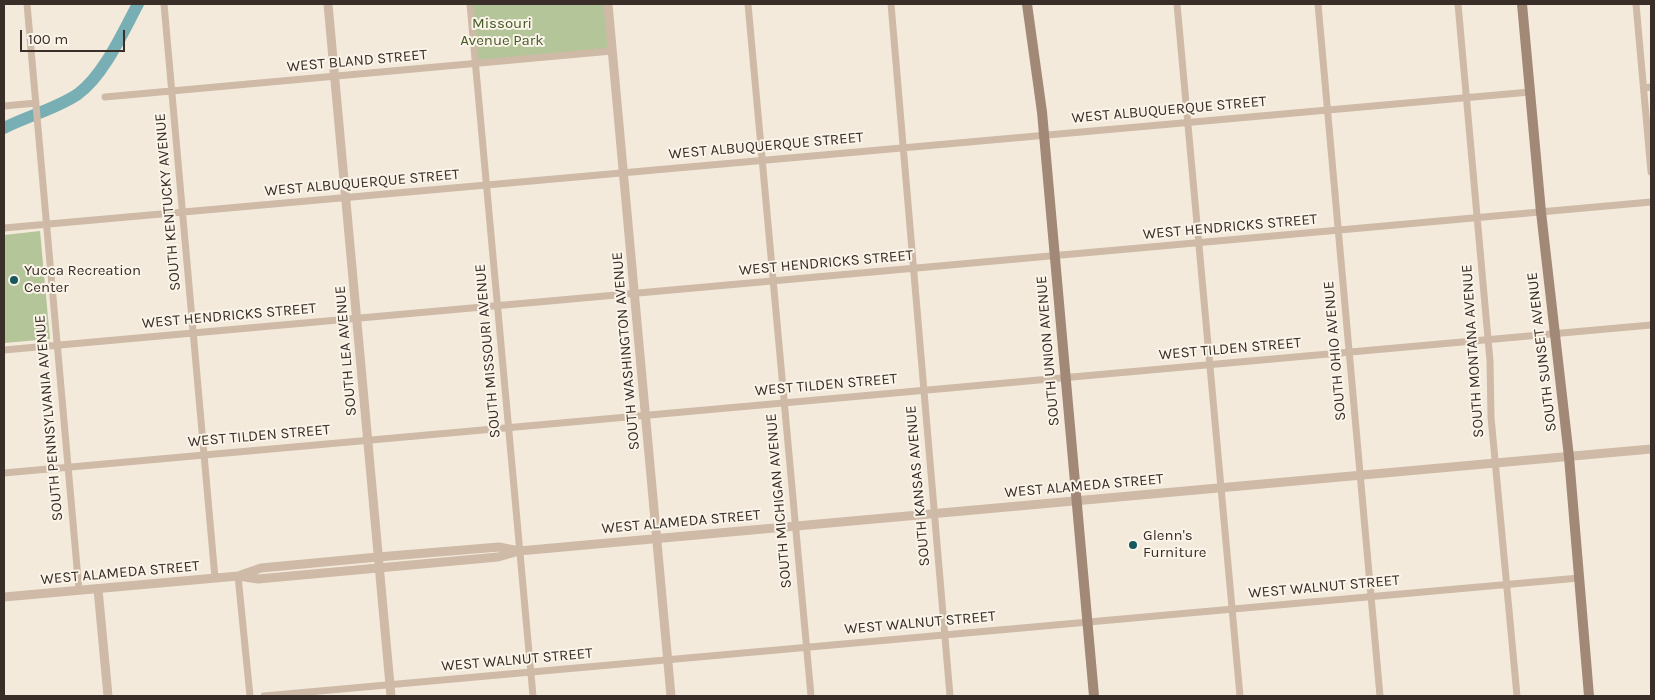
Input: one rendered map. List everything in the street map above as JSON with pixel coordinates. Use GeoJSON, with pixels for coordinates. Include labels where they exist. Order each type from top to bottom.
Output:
{"type":"FeatureCollection","features":[{"type":"Feature","properties":{"kind":"main road","name":"SOUTH UNION AVENUE"},"geometry":{"type":"LineString","coordinates":[[1027,4],[1044,136],[1094,696]]}},
{"type":"Feature","properties":{"kind":"main road","name":"SOUTH SUNSET AVENUE"},"geometry":{"type":"LineString","coordinates":[[1522,4],[1541,212],[1569,456],[1589,696]]}},
{"type":"Feature","properties":{"kind":"street","name":"SOUTH PENNSYLVANIA AVENUE"},"geometry":{"type":"LineString","coordinates":[[26,4],[79,590]]}},
{"type":"Feature","properties":{"kind":"street","name":"SOUTH KENTUCKY AVENUE"},"geometry":{"type":"LineString","coordinates":[[164,4],[216,578]]}},
{"type":"Feature","properties":{"kind":"street","name":"SOUTH LEA AVENUE"},"geometry":{"type":"LineString","coordinates":[[328,4],[391,696]]}},
{"type":"Feature","properties":{"kind":"street","name":"SOUTH MISSOURI AVENUE"},"geometry":{"type":"LineString","coordinates":[[470,4],[533,696]]}},
{"type":"Feature","properties":{"kind":"street","name":"SOUTH WASHINGTON AVENUE"},"geometry":{"type":"LineString","coordinates":[[608,4],[670,696]]}},
{"type":"Feature","properties":{"kind":"street","name":"SOUTH MICHIGAN AVENUE"},"geometry":{"type":"LineString","coordinates":[[748,4],[811,696]]}},
{"type":"Feature","properties":{"kind":"street","name":"SOUTH KANSAS AVENUE"},"geometry":{"type":"LineString","coordinates":[[891,4],[912,269],[950,696]]}},
{"type":"Feature","properties":{"kind":"street"},"geometry":{"type":"LineString","coordinates":[[1177,4],[1240,696]]}},
{"type":"Feature","properties":{"kind":"street","name":"SOUTH OHIO AVENUE"},"geometry":{"type":"LineString","coordinates":[[1318,4],[1380,696]]}},
{"type":"Feature","properties":{"kind":"street","name":"SOUTH MONTANA AVENUE"},"geometry":{"type":"LineString","coordinates":[[1458,4],[1517,696]]}},
{"type":"Feature","properties":{"kind":"street"},"geometry":{"type":"LineString","coordinates":[[1636,4],[1647,87],[1651,172]]}},
{"type":"Feature","properties":{"kind":"street","name":"WEST BLAND STREET"},"geometry":{"type":"LineString","coordinates":[[105,97],[612,51]]}},
{"type":"Feature","properties":{"kind":"street","name":"WEST ALBUQUERQUE STREET"},"geometry":{"type":"LineString","coordinates":[[4,228],[1530,92]]}},
{"type":"Feature","properties":{"kind":"street"},"geometry":{"type":"LineString","coordinates":[[4,106],[36,103]]}},
{"type":"Feature","properties":{"kind":"street","name":"WEST HENDRICKS STREET"},"geometry":{"type":"LineString","coordinates":[[4,350],[1651,202]]}},
{"type":"Feature","properties":{"kind":"street","name":"WEST TILDEN STREET"},"geometry":{"type":"LineString","coordinates":[[4,473],[1651,325]]}},
{"type":"Feature","properties":{"kind":"street","name":"WEST ALAMEDA STREET"},"geometry":{"type":"LineString","coordinates":[[4,597],[238,576],[258,579],[498,557],[519,551],[656,538],[1651,449]]}},
{"type":"Feature","properties":{"kind":"street","name":"WEST ALAMEDA STREET"},"geometry":{"type":"LineString","coordinates":[[238,576],[261,568],[499,546],[519,551]]}},
{"type":"Feature","properties":{"kind":"street"},"geometry":{"type":"LineString","coordinates":[[238,576],[250,696]]}},
{"type":"Feature","properties":{"kind":"street","name":"WEST WALNUT STREET"},"geometry":{"type":"LineString","coordinates":[[264,696],[1579,578]]}},
{"type":"Feature","properties":{"kind":"street"},"geometry":{"type":"LineString","coordinates":[[98,588],[108,696]]}},
{"type":"Feature","properties":{"kind":"green space","name":"Missouri Avenue Park"},"geometry":{"type":"Polygon","coordinates":[[[470,4],[608,4],[612,51],[475,64],[470,4]]]}},
{"type":"Feature","properties":{"kind":"green space"},"geometry":{"type":"Polygon","coordinates":[[[40,231],[50,339],[4,343],[4,235],[40,231]]]}},
{"type":"Feature","properties":{"kind":"waterway"},"geometry":{"type":"LineString","coordinates":[[4,128],[60,104],[78,94],[87,86],[104,65],[138,4]]}},
{"type":"Feature","properties":{"kind":"place","name":"Yucca Recreation Center"},"geometry":{"type":"Point","coordinates":[14,280]}},
{"type":"Feature","properties":{"kind":"place","name":"Glenn's Furniture"},"geometry":{"type":"Point","coordinates":[1133,545]}}]}
